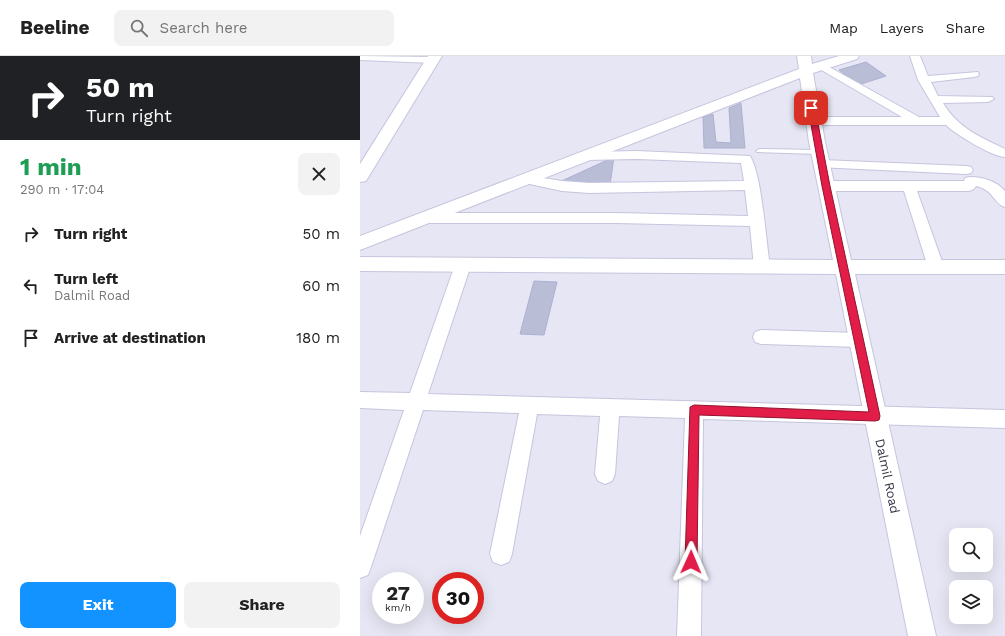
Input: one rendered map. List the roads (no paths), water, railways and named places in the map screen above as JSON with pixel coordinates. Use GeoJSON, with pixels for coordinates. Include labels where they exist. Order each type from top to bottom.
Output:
{"type":"FeatureCollection","features":[{"type":"Feature","properties":{"kind":"street"},"geometry":{"type":"LineString","coordinates":[[360,243],[585,156],[810,64],[852,56]]}},
{"type":"Feature","properties":{"kind":"street"},"geometry":{"type":"LineString","coordinates":[[915,56],[924,80],[949,121],[962,133],[1003,153]]}},
{"type":"Feature","properties":{"kind":"street"},"geometry":{"type":"LineString","coordinates":[[360,57],[434,58]]}},
{"type":"Feature","properties":{"kind":"street"},"geometry":{"type":"LineString","coordinates":[[360,177],[434,58]]}},
{"type":"Feature","properties":{"kind":"street"},"geometry":{"type":"LineString","coordinates":[[810,64],[917,121]]}},
{"type":"Feature","properties":{"kind":"street","name":"Dalmil Road"},"geometry":{"type":"LineString","coordinates":[[810,64],[814,121],[820,158],[922,636]]}},
{"type":"Feature","properties":{"kind":"street"},"geometry":{"type":"LineString","coordinates":[[924,80],[974,74]]}},
{"type":"Feature","properties":{"kind":"street"},"geometry":{"type":"LineString","coordinates":[[936,100],[988,99]]}},
{"type":"Feature","properties":{"kind":"street"},"geometry":{"type":"LineString","coordinates":[[814,121],[949,121]]}},
{"type":"Feature","properties":{"kind":"street"},"geometry":{"type":"LineString","coordinates":[[585,156],[745,159],[749,166],[752,185],[762,267]]}},
{"type":"Feature","properties":{"kind":"street"},"geometry":{"type":"LineString","coordinates":[[820,158],[978,181],[996,188],[1005,202]]}},
{"type":"Feature","properties":{"kind":"street"},"geometry":{"type":"LineString","coordinates":[[525,179],[562,186],[589,188],[752,185]]}},
{"type":"Feature","properties":{"kind":"street"},"geometry":{"type":"LineString","coordinates":[[826,186],[909,186],[968,179]]}},
{"type":"Feature","properties":{"kind":"street"},"geometry":{"type":"LineString","coordinates":[[909,186],[936,267]]}},
{"type":"Feature","properties":{"kind":"street"},"geometry":{"type":"LineString","coordinates":[[425,218],[616,218],[756,221]]}},
{"type":"Feature","properties":{"kind":"street"},"geometry":{"type":"LineString","coordinates":[[360,264],[1005,267]]}},
{"type":"Feature","properties":{"kind":"street"},"geometry":{"type":"LineString","coordinates":[[360,567],[463,265]]}},
{"type":"Feature","properties":{"kind":"street"},"geometry":{"type":"LineString","coordinates":[[761,337],[859,340]]}},
{"type":"Feature","properties":{"kind":"street"},"geometry":{"type":"LineString","coordinates":[[360,400],[417,400],[875,416],[1005,419]]}},
{"type":"Feature","properties":{"kind":"street"},"geometry":{"type":"LineString","coordinates":[[501,554],[530,404]]}},
{"type":"Feature","properties":{"kind":"street"},"geometry":{"type":"LineString","coordinates":[[605,474],[610,407]]}},
{"type":"Feature","properties":{"kind":"street"},"geometry":{"type":"LineString","coordinates":[[689,636],[694,410]]}},
{"type":"Feature","properties":{"kind":"lane"},"geometry":{"type":"LineString","coordinates":[[759,151],[820,158]]}}]}
